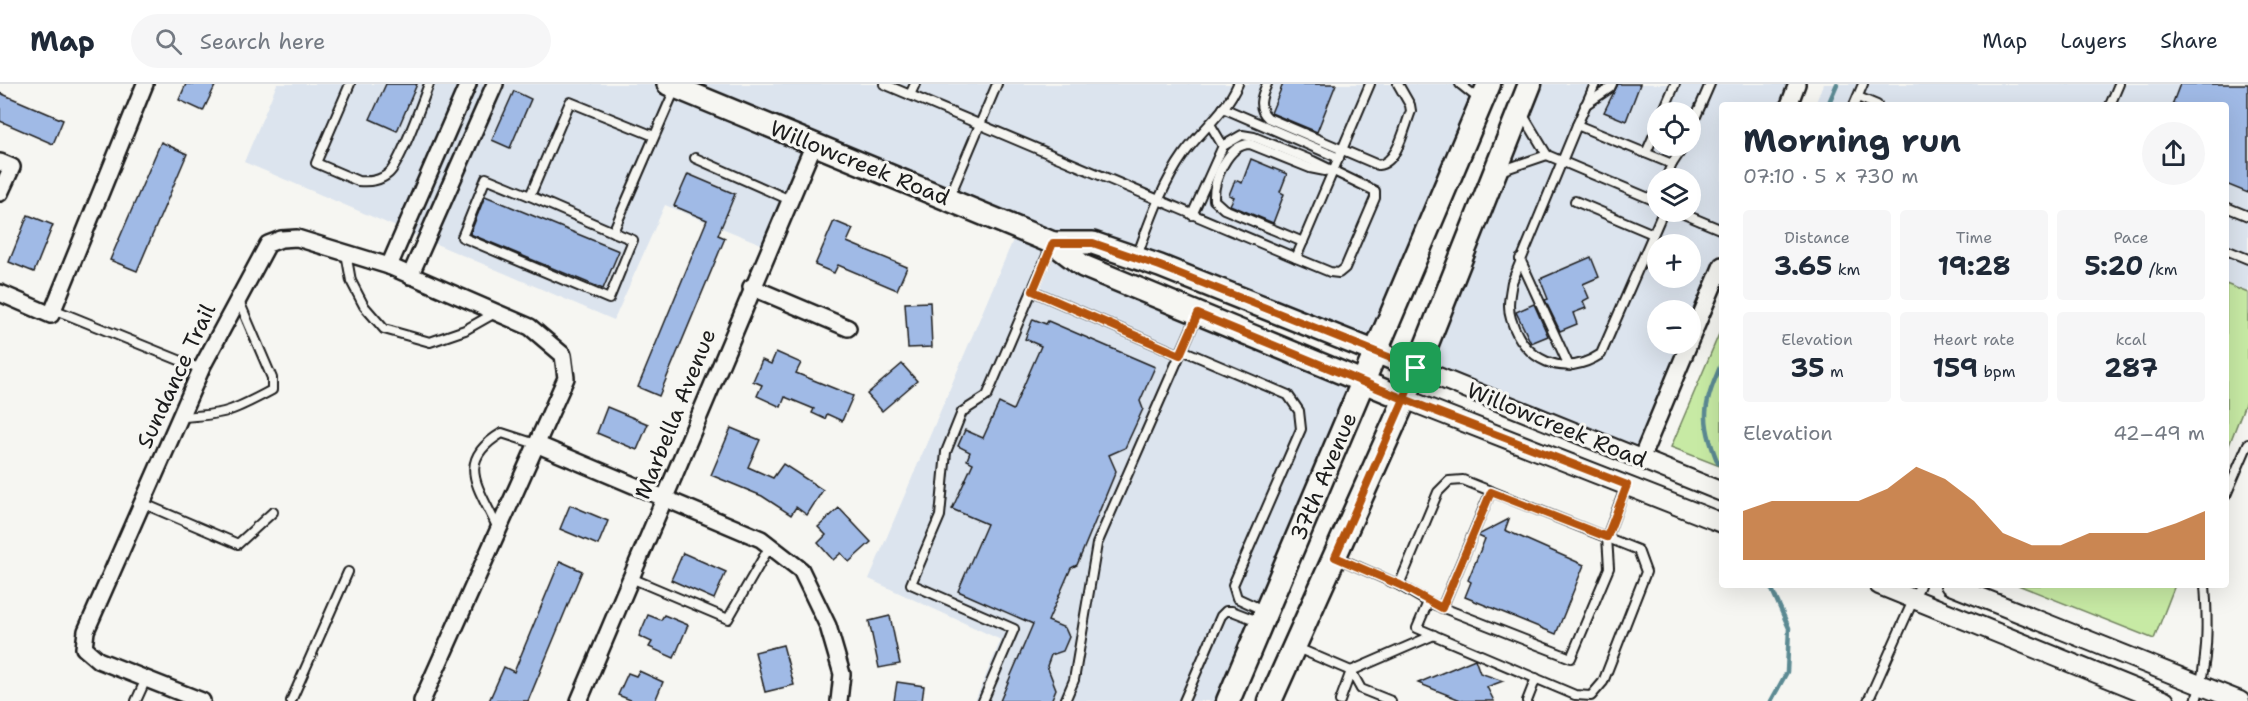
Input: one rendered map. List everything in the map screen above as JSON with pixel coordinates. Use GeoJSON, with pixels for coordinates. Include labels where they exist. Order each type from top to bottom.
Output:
{"type":"FeatureCollection","features":[{"type":"Feature","properties":{"kind":"main road","name":"37th Avenue"},"geometry":{"type":"LineString","coordinates":[[1270,701],[1404,399],[1530,84]]}},
{"type":"Feature","properties":{"kind":"main road","name":"Willowcreek Road"},"geometry":{"type":"LineString","coordinates":[[672,86],[1053,243],[1083,266],[1404,399]]}},
{"type":"Feature","properties":{"kind":"main road","name":"37th Avenue"},"geometry":{"type":"LineString","coordinates":[[1228,701],[1485,93]]}},
{"type":"Feature","properties":{"kind":"main road","name":"Willowcreek Road"},"geometry":{"type":"LineString","coordinates":[[1053,243],[1093,243],[1416,368]]}},
{"type":"Feature","properties":{"kind":"street"},"geometry":{"type":"LineString","coordinates":[[0,293],[52,312],[145,84]]}},
{"type":"Feature","properties":{"kind":"street"},"geometry":{"type":"LineString","coordinates":[[389,266],[468,84]]}},
{"type":"Feature","properties":{"kind":"street"},"geometry":{"type":"LineString","coordinates":[[410,276],[495,84]]}},
{"type":"Feature","properties":{"kind":"street"},"geometry":{"type":"LineString","coordinates":[[1790,102],[1797,84]]}},
{"type":"Feature","properties":{"kind":"street","name":"Marbella Avenue"},"geometry":{"type":"LineString","coordinates":[[579,701],[751,287],[814,144]]}},
{"type":"Feature","properties":{"kind":"street"},"geometry":{"type":"LineString","coordinates":[[0,162],[12,167],[0,193]]}},
{"type":"Feature","properties":{"kind":"street","name":"Sundance Trail"},"geometry":{"type":"LineString","coordinates":[[146,679],[98,660],[84,648],[86,631],[201,369],[268,244],[281,239],[297,238],[389,266],[496,312],[530,327],[563,355],[566,378],[422,701]]}},
{"type":"Feature","properties":{"kind":"street"},"geometry":{"type":"LineString","coordinates":[[1701,316],[1719,272]]}},
{"type":"Feature","properties":{"kind":"street"},"geometry":{"type":"LineString","coordinates":[[751,287],[848,328]]}},
{"type":"Feature","properties":{"kind":"street"},"geometry":{"type":"LineString","coordinates":[[1641,459],[1685,354]]}},
{"type":"Feature","properties":{"kind":"street","name":"Willowcreek Road"},"geometry":{"type":"LineString","coordinates":[[1416,368],[1719,491]]}},
{"type":"Feature","properties":{"kind":"street","name":"Willowcreek Road"},"geometry":{"type":"LineString","coordinates":[[1404,399],[1719,522]]}},
{"type":"Feature","properties":{"kind":"street"},"geometry":{"type":"LineString","coordinates":[[536,444],[761,539],[801,570],[828,626],[842,674],[839,701]]}},
{"type":"Feature","properties":{"kind":"street"},"geometry":{"type":"LineString","coordinates":[[1895,588],[1917,592],[2165,701]]}},
{"type":"Feature","properties":{"kind":"street"},"geometry":{"type":"LineString","coordinates":[[1957,588],[2199,693],[2240,701]]}},
{"type":"Feature","properties":{"kind":"street"},"geometry":{"type":"LineString","coordinates":[[146,679],[202,701]]}},
{"type":"Feature","properties":{"kind":"lane"},"geometry":{"type":"LineString","coordinates":[[350,84],[316,163],[358,181],[372,182],[383,177],[394,166],[429,84]]}},
{"type":"Feature","properties":{"kind":"lane"},"geometry":{"type":"LineString","coordinates":[[884,84],[1158,201],[1330,272],[1339,273],[1344,268],[1375,198],[1375,191],[1369,186],[1333,172],[1313,161],[1254,137],[1242,135],[1223,146],[1192,215]]}},
{"type":"Feature","properties":{"kind":"lane"},"geometry":{"type":"LineString","coordinates":[[910,95],[915,84]]}},
{"type":"Feature","properties":{"kind":"lane"},"geometry":{"type":"LineString","coordinates":[[948,200],[997,84]]}},
{"type":"Feature","properties":{"kind":"lane"},"geometry":{"type":"LineString","coordinates":[[1136,258],[1158,201],[1184,155],[1223,108],[1238,84]]}},
{"type":"Feature","properties":{"kind":"lane"},"geometry":{"type":"LineString","coordinates":[[1267,84],[1261,104],[1262,112],[1268,118],[1340,154]]}},
{"type":"Feature","properties":{"kind":"lane"},"geometry":{"type":"LineString","coordinates":[[1296,258],[1370,84]]}},
{"type":"Feature","properties":{"kind":"lane"},"geometry":{"type":"LineString","coordinates":[[1223,108],[1340,154],[1378,165],[1386,164],[1392,158],[1411,111],[1398,84]]}},
{"type":"Feature","properties":{"kind":"lane"},"geometry":{"type":"LineString","coordinates":[[1460,84],[1485,93]]}},
{"type":"Feature","properties":{"kind":"lane"},"geometry":{"type":"LineString","coordinates":[[1595,84],[1520,259],[1509,300],[1510,318],[1524,345],[1534,355],[1569,366],[1578,366],[1601,354],[1647,248]]}},
{"type":"Feature","properties":{"kind":"lane"},"geometry":{"type":"LineString","coordinates":[[1586,105],[1612,84]]}},
{"type":"Feature","properties":{"kind":"lane"},"geometry":{"type":"LineString","coordinates":[[1667,102],[1675,84]]}},
{"type":"Feature","properties":{"kind":"lane"},"geometry":{"type":"LineString","coordinates":[[1701,105],[1710,84]]}},
{"type":"Feature","properties":{"kind":"lane"},"geometry":{"type":"LineString","coordinates":[[1856,101],[1863,84]]}},
{"type":"Feature","properties":{"kind":"lane"},"geometry":{"type":"LineString","coordinates":[[2111,102],[2119,84]]}},
{"type":"Feature","properties":{"kind":"lane"},"geometry":{"type":"LineString","coordinates":[[613,232],[654,136],[672,86]]}},
{"type":"Feature","properties":{"kind":"lane"},"geometry":{"type":"LineString","coordinates":[[530,196],[570,102],[654,136]]}},
{"type":"Feature","properties":{"kind":"lane"},"geometry":{"type":"LineString","coordinates":[[1520,109],[1547,155],[1647,197]]}},
{"type":"Feature","properties":{"kind":"lane"},"geometry":{"type":"LineString","coordinates":[[1210,124],[1223,146]]}},
{"type":"Feature","properties":{"kind":"lane"},"geometry":{"type":"LineString","coordinates":[[1577,125],[1672,164]]}},
{"type":"Feature","properties":{"kind":"lane"},"geometry":{"type":"LineString","coordinates":[[1303,242],[1218,205],[1214,193],[1220,175],[1229,155],[1234,148],[1242,144],[1250,144],[1310,168],[1333,172]]}},
{"type":"Feature","properties":{"kind":"lane"},"geometry":{"type":"LineString","coordinates":[[1496,172],[1547,155]]}},
{"type":"Feature","properties":{"kind":"lane"},"geometry":{"type":"LineString","coordinates":[[1670,168],[1677,156]]}},
{"type":"Feature","properties":{"kind":"lane"},"geometry":{"type":"LineString","coordinates":[[695,158],[790,200]]}},
{"type":"Feature","properties":{"kind":"lane"},"geometry":{"type":"LineString","coordinates":[[486,178],[613,232],[633,240],[609,298],[462,237],[486,178]]}},
{"type":"Feature","properties":{"kind":"lane"},"geometry":{"type":"LineString","coordinates":[[1575,201],[1653,234],[1658,222]]}},
{"type":"Feature","properties":{"kind":"lane"},"geometry":{"type":"LineString","coordinates":[[2229,208],[2248,216]]}},
{"type":"Feature","properties":{"kind":"lane"},"geometry":{"type":"LineString","coordinates":[[1701,221],[1719,229]]}},
{"type":"Feature","properties":{"kind":"lane"},"geometry":{"type":"LineString","coordinates":[[983,701],[1014,629],[911,584],[940,516],[946,452],[962,412],[987,396],[1053,243]]}},
{"type":"Feature","properties":{"kind":"lane"},"geometry":{"type":"LineString","coordinates":[[2229,251],[2248,259]]}},
{"type":"Feature","properties":{"kind":"lane"},"geometry":{"type":"LineString","coordinates":[[346,253],[351,281],[364,306],[384,329],[430,342],[465,330],[496,312]]}},
{"type":"Feature","properties":{"kind":"lane"},"geometry":{"type":"LineString","coordinates":[[1520,259],[1569,366]]}},
{"type":"Feature","properties":{"kind":"lane"},"geometry":{"type":"LineString","coordinates":[[1033,291],[1288,395],[1299,411],[1301,429],[1233,585],[1237,598],[1264,617]]}},
{"type":"Feature","properties":{"kind":"lane"},"geometry":{"type":"LineString","coordinates":[[180,417],[217,416],[237,409],[272,390],[272,378],[238,300]]}},
{"type":"Feature","properties":{"kind":"lane"},"geometry":{"type":"LineString","coordinates":[[52,312],[201,369]]}},
{"type":"Feature","properties":{"kind":"lane"},"geometry":{"type":"LineString","coordinates":[[1065,701],[1074,680],[1097,544],[1198,314]]}},
{"type":"Feature","properties":{"kind":"lane"},"geometry":{"type":"LineString","coordinates":[[498,530],[474,475],[473,463],[479,450],[502,433],[536,444]]}},
{"type":"Feature","properties":{"kind":"lane"},"geometry":{"type":"LineString","coordinates":[[2229,488],[2248,444]]}},
{"type":"Feature","properties":{"kind":"lane"},"geometry":{"type":"LineString","coordinates":[[1400,585],[1438,492],[1449,480],[1462,480],[1638,550],[1646,572],[1603,681],[1591,696],[1575,695],[1417,628],[1428,602]]}},
{"type":"Feature","properties":{"kind":"lane"},"geometry":{"type":"LineString","coordinates":[[1335,557],[1400,585],[1442,608],[1571,658],[1609,568],[1607,537],[1627,485]]}},
{"type":"Feature","properties":{"kind":"lane"},"geometry":{"type":"LineString","coordinates":[[1442,608],[1491,492]]}},
{"type":"Feature","properties":{"kind":"lane"},"geometry":{"type":"LineString","coordinates":[[142,503],[238,544],[273,512]]}},
{"type":"Feature","properties":{"kind":"lane"},"geometry":{"type":"LineString","coordinates":[[631,578],[728,619],[770,546]]}},
{"type":"Feature","properties":{"kind":"lane"},"geometry":{"type":"LineString","coordinates":[[291,701],[348,572]]}},
{"type":"Feature","properties":{"kind":"lane"},"geometry":{"type":"LineString","coordinates":[[2199,693],[2206,665],[2208,625],[2205,588]]}},
{"type":"Feature","properties":{"kind":"lane"},"geometry":{"type":"LineString","coordinates":[[1868,701],[1917,592]]}},
{"type":"Feature","properties":{"kind":"lane"},"geometry":{"type":"LineString","coordinates":[[1185,701],[1216,627],[1226,611],[1264,617]]}},
{"type":"Feature","properties":{"kind":"lane"},"geometry":{"type":"LineString","coordinates":[[1340,701],[1351,671],[1434,635]]}},
{"type":"Feature","properties":{"kind":"lane"},"geometry":{"type":"LineString","coordinates":[[1294,647],[1351,671],[1361,689],[1391,701]]}},
{"type":"Feature","properties":{"kind":"lane"},"geometry":{"type":"LineString","coordinates":[[1527,701],[1536,678]]}},
{"type":"Feature","properties":{"kind":"lane"},"geometry":{"type":"LineString","coordinates":[[136,701],[146,679]]}},
{"type":"Feature","properties":{"kind":"shaded area"},"geometry":{"type":"Polygon","coordinates":[[[277,84],[657,84],[808,146],[766,246],[665,205],[614,320],[244,162],[277,84]]]}},
{"type":"Feature","properties":{"kind":"shaded area"},"geometry":{"type":"Polygon","coordinates":[[[685,84],[1480,84],[1371,342],[1055,234],[685,84]]]}},
{"type":"Feature","properties":{"kind":"shaded area"},"geometry":{"type":"Polygon","coordinates":[[[1540,84],[1791,84],[1783,102],[1719,102],[1719,256],[1701,300],[1647,300],[1647,354],[1678,354],[1638,449],[1427,362],[1540,84]]]}},
{"type":"Feature","properties":{"kind":"shaded area"},"geometry":{"type":"Polygon","coordinates":[[[1823,84],[2248,84],[2248,293],[2229,285],[2229,102],[1816,102],[1823,84]]]}},
{"type":"Feature","properties":{"kind":"shaded area"},"geometry":{"type":"Polygon","coordinates":[[[1016,233],[1356,385],[1221,701],[975,701],[1001,640],[869,579],[1016,233]]]}},
{"type":"Feature","properties":{"kind":"green space"},"geometry":{"type":"Polygon","coordinates":[[[2229,285],[2248,293],[2248,396],[2229,445],[2229,285]]]}},
{"type":"Feature","properties":{"kind":"green space"},"geometry":{"type":"Polygon","coordinates":[[[1719,334],[1719,466],[1671,447],[1719,334]]]}},
{"type":"Feature","properties":{"kind":"green space"},"geometry":{"type":"Polygon","coordinates":[[[2026,588],[2174,588],[2154,639],[2026,588]]]}},
{"type":"Feature","properties":{"kind":"building"},"geometry":{"type":"Polygon","coordinates":[[[186,84],[216,84],[203,111],[179,100],[186,84]]]}},
{"type":"Feature","properties":{"kind":"building"},"geometry":{"type":"Polygon","coordinates":[[[386,84],[417,84],[397,131],[370,119],[386,84]]]}},
{"type":"Feature","properties":{"kind":"building"},"geometry":{"type":"Polygon","coordinates":[[[1283,84],[1336,84],[1317,132],[1271,113],[1283,84]]]}},
{"type":"Feature","properties":{"kind":"building"},"geometry":{"type":"Polygon","coordinates":[[[1618,84],[1640,84],[1626,121],[1604,112],[1618,84]]]}},
{"type":"Feature","properties":{"kind":"building"},"geometry":{"type":"Polygon","coordinates":[[[2180,84],[2248,84],[2248,193],[2229,185],[2229,102],[2173,102],[2180,84]]]}},
{"type":"Feature","properties":{"kind":"building"},"geometry":{"type":"Polygon","coordinates":[[[514,91],[531,99],[510,148],[492,140],[514,91]]]}},
{"type":"Feature","properties":{"kind":"building"},"geometry":{"type":"Polygon","coordinates":[[[0,93],[63,120],[53,144],[0,121],[0,93]]]}},
{"type":"Feature","properties":{"kind":"building"},"geometry":{"type":"Polygon","coordinates":[[[161,142],[187,154],[137,271],[110,260],[161,142]]]}},
{"type":"Feature","properties":{"kind":"building"},"geometry":{"type":"Polygon","coordinates":[[[1251,159],[1287,174],[1280,192],[1284,194],[1273,223],[1230,205],[1234,197],[1229,195],[1235,180],[1242,183],[1251,159]]]}},
{"type":"Feature","properties":{"kind":"building"},"geometry":{"type":"Polygon","coordinates":[[[688,174],[735,194],[718,235],[725,238],[659,396],[638,387],[707,220],[674,206],[688,174]]]}},
{"type":"Feature","properties":{"kind":"building"},"geometry":{"type":"Polygon","coordinates":[[[485,196],[619,251],[603,289],[470,234],[485,196]]]}},
{"type":"Feature","properties":{"kind":"building"},"geometry":{"type":"Polygon","coordinates":[[[28,215],[53,225],[34,272],[9,262],[28,215]]]}},
{"type":"Feature","properties":{"kind":"building"},"geometry":{"type":"Polygon","coordinates":[[[834,221],[853,229],[847,242],[907,267],[897,290],[838,265],[834,273],[815,265],[834,221]]]}},
{"type":"Feature","properties":{"kind":"building"},"geometry":{"type":"Polygon","coordinates":[[[1591,257],[1599,277],[1583,284],[1589,298],[1583,301],[1586,308],[1573,313],[1577,324],[1560,331],[1545,300],[1548,299],[1540,279],[1591,257]]]}},
{"type":"Feature","properties":{"kind":"building"},"geometry":{"type":"Polygon","coordinates":[[[930,302],[932,347],[908,348],[905,303],[930,302]]]}},
{"type":"Feature","properties":{"kind":"building"},"geometry":{"type":"Polygon","coordinates":[[[1534,304],[1548,336],[1531,343],[1516,312],[1534,304]]]}},
{"type":"Feature","properties":{"kind":"building"},"geometry":{"type":"Polygon","coordinates":[[[1033,319],[1046,324],[1048,321],[1155,367],[1140,401],[1143,409],[1125,448],[1109,455],[1116,471],[1077,565],[1071,568],[1048,621],[1065,628],[1069,637],[1063,651],[1051,655],[1047,666],[1056,689],[1051,701],[1000,701],[1033,624],[958,591],[987,524],[952,509],[973,463],[967,460],[970,452],[958,446],[965,430],[983,438],[999,403],[1013,410],[1041,346],[1025,339],[1033,319]]]}},
{"type":"Feature","properties":{"kind":"building"},"geometry":{"type":"Polygon","coordinates":[[[776,352],[801,363],[796,373],[853,396],[842,421],[827,414],[825,419],[812,413],[814,409],[785,397],[781,407],[757,396],[762,385],[753,381],[762,360],[771,364],[776,352]]]}},
{"type":"Feature","properties":{"kind":"building"},"geometry":{"type":"Polygon","coordinates":[[[902,364],[917,381],[882,411],[867,394],[902,364]]]}},
{"type":"Feature","properties":{"kind":"building"},"geometry":{"type":"Polygon","coordinates":[[[607,407],[648,424],[637,450],[597,433],[607,407]]]}},
{"type":"Feature","properties":{"kind":"building"},"geometry":{"type":"Polygon","coordinates":[[[731,428],[760,440],[748,467],[773,478],[783,464],[823,490],[807,515],[796,507],[791,515],[762,496],[711,475],[731,428]]]}},
{"type":"Feature","properties":{"kind":"building"},"geometry":{"type":"Polygon","coordinates":[[[570,505],[608,521],[598,545],[560,529],[570,505]]]}},
{"type":"Feature","properties":{"kind":"building"},"geometry":{"type":"Polygon","coordinates":[[[839,508],[871,542],[849,562],[841,553],[833,560],[818,543],[826,535],[818,527],[839,508]]]}},
{"type":"Feature","properties":{"kind":"building"},"geometry":{"type":"Polygon","coordinates":[[[1509,519],[1505,530],[1584,565],[1556,634],[1465,597],[1471,582],[1468,580],[1485,539],[1478,536],[1509,519]]]}},
{"type":"Feature","properties":{"kind":"building"},"geometry":{"type":"Polygon","coordinates":[[[683,553],[726,572],[714,599],[671,580],[683,553]]]}},
{"type":"Feature","properties":{"kind":"building"},"geometry":{"type":"Polygon","coordinates":[[[560,561],[582,571],[528,701],[489,701],[504,667],[514,672],[560,561]]]}},
{"type":"Feature","properties":{"kind":"building"},"geometry":{"type":"Polygon","coordinates":[[[648,615],[661,620],[664,615],[688,625],[674,658],[649,647],[652,642],[639,636],[648,615]]]}},
{"type":"Feature","properties":{"kind":"building"},"geometry":{"type":"Polygon","coordinates":[[[890,616],[900,664],[879,668],[869,621],[890,616]]]}},
{"type":"Feature","properties":{"kind":"building"},"geometry":{"type":"Polygon","coordinates":[[[783,645],[794,685],[765,692],[755,652],[783,645]]]}},
{"type":"Feature","properties":{"kind":"building"},"geometry":{"type":"Polygon","coordinates":[[[1475,659],[1480,673],[1503,681],[1487,687],[1494,701],[1463,701],[1418,683],[1475,659]]]}},
{"type":"Feature","properties":{"kind":"building"},"geometry":{"type":"Polygon","coordinates":[[[639,671],[663,682],[655,701],[633,701],[618,695],[628,673],[636,676],[639,671]]]}},
{"type":"Feature","properties":{"kind":"building"},"geometry":{"type":"Polygon","coordinates":[[[897,682],[924,686],[922,701],[894,701],[897,682]]]}},
{"type":"Feature","properties":{"kind":"waterway"},"geometry":{"type":"LineString","coordinates":[[1829,102],[1837,84]]}},
{"type":"Feature","properties":{"kind":"waterway"},"geometry":{"type":"LineString","coordinates":[[1718,463],[1708,434],[1706,412],[1719,370]]}},
{"type":"Feature","properties":{"kind":"waterway"},"geometry":{"type":"LineString","coordinates":[[1771,588],[1789,628],[1787,672],[1771,701]]}},
{"type":"Feature","properties":{"kind":"route"},"geometry":{"type":"LineString","coordinates":[[1416,368],[1160,266],[1093,243],[1053,243],[1033,291],[1180,355],[1198,314],[1404,399],[1335,557],[1400,585],[1428,602],[1442,608],[1491,492],[1607,537],[1627,485],[1404,399],[1416,368]]}}]}
